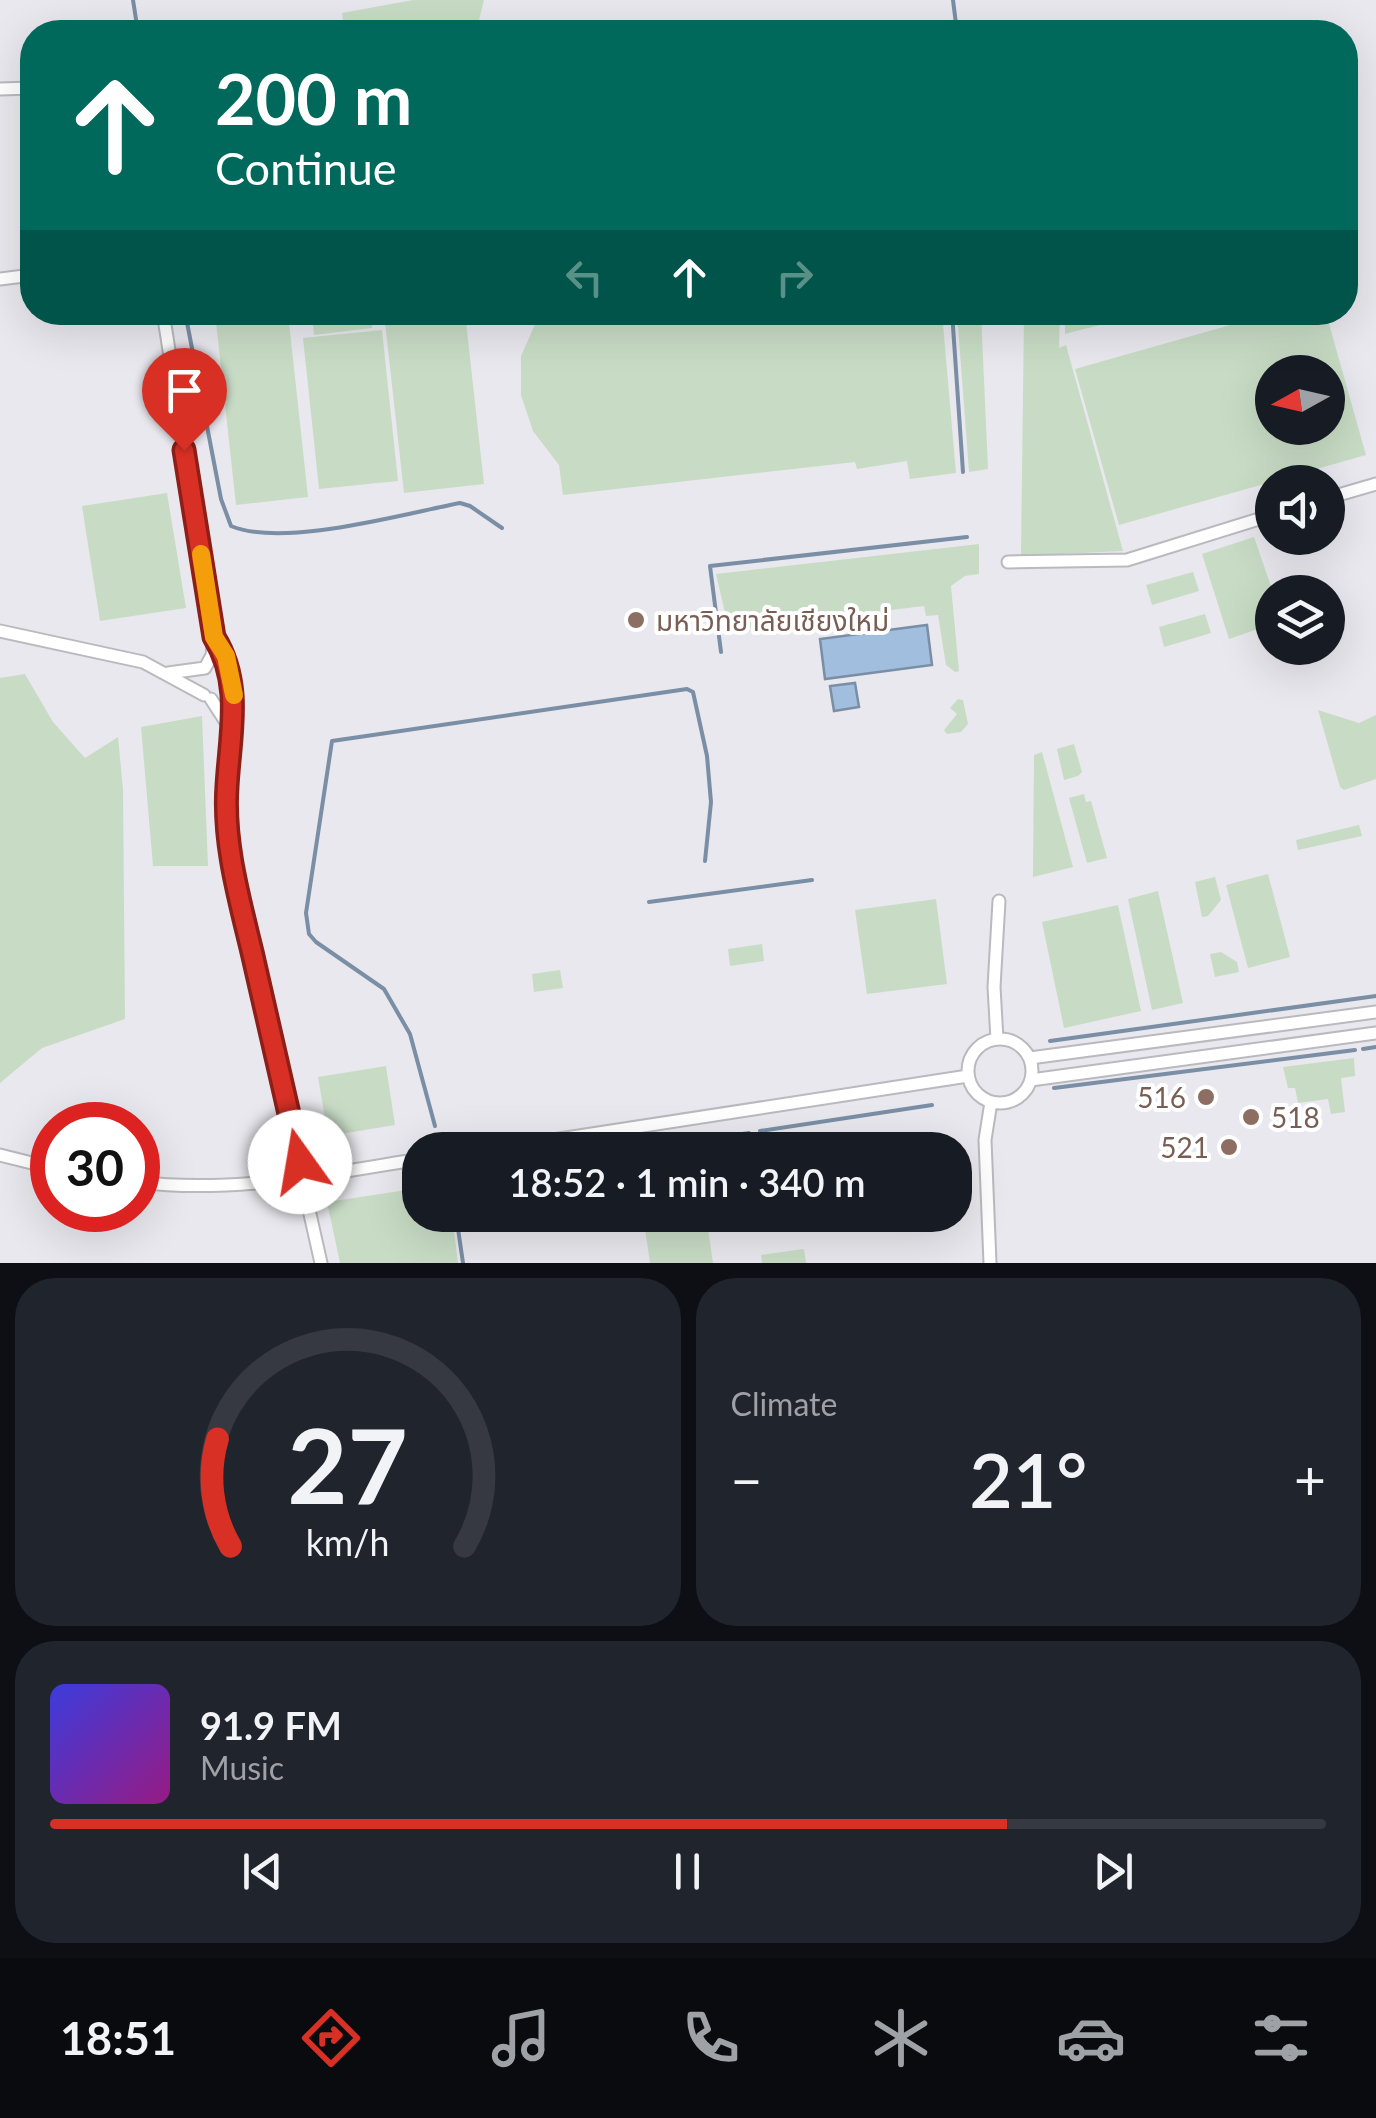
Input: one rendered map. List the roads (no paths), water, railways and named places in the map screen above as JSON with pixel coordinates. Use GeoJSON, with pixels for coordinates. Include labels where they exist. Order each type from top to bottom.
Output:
{"type":"FeatureCollection","features":[{"type":"Feature","properties":{"kind":"street"},"geometry":{"type":"LineString","coordinates":[[166,325],[214,637],[206,668],[168,673]]}},
{"type":"Feature","properties":{"kind":"street"},"geometry":{"type":"LineString","coordinates":[[1345,493],[1376,484]]}},
{"type":"Feature","properties":{"kind":"street"},"geometry":{"type":"LineString","coordinates":[[1008,562],[1127,560],[1255,520]]}},
{"type":"Feature","properties":{"kind":"street"},"geometry":{"type":"LineString","coordinates":[[0,632],[143,662],[168,673],[207,697],[232,735]]}},
{"type":"Feature","properties":{"kind":"street"},"geometry":{"type":"LineString","coordinates":[[214,637],[226,656],[232,679],[232,735],[226,788],[232,868],[321,1263]]}},
{"type":"Feature","properties":{"kind":"street"},"geometry":{"type":"LineString","coordinates":[[997,1039],[994,987],[999,901]]}},
{"type":"Feature","properties":{"kind":"street"},"geometry":{"type":"LineString","coordinates":[[1030,1058],[1376,1012]]}},
{"type":"Feature","properties":{"kind":"street"},"geometry":{"type":"LineString","coordinates":[[1031,1080],[1376,1034]]}},
{"type":"Feature","properties":{"kind":"street"},"geometry":{"type":"LineString","coordinates":[[997,1039],[1020,1046],[1030,1058],[1031,1080],[1023,1093],[1008,1102],[990,1102],[975,1092],[968,1076],[973,1054],[997,1039]]}},
{"type":"Feature","properties":{"kind":"street"},"geometry":{"type":"LineString","coordinates":[[605,1132],[968,1076]]}},
{"type":"Feature","properties":{"kind":"street"},"geometry":{"type":"LineString","coordinates":[[990,1102],[985,1140],[990,1263]]}},
{"type":"Feature","properties":{"kind":"street"},"geometry":{"type":"LineString","coordinates":[[0,1154],[30,1162]]}},
{"type":"Feature","properties":{"kind":"street"},"geometry":{"type":"LineString","coordinates":[[160,1183],[203,1186],[402,1163]]}},
{"type":"Feature","properties":{"kind":"water"},"geometry":{"type":"Polygon","coordinates":[[[927,625],[932,665],[825,679],[820,639],[927,625]]]}},
{"type":"Feature","properties":{"kind":"water"},"geometry":{"type":"Polygon","coordinates":[[[855,683],[859,707],[834,711],[830,686],[855,683]]]}},
{"type":"Feature","properties":{"kind":"waterway"},"geometry":{"type":"LineString","coordinates":[[133,0],[136,20]]}},
{"type":"Feature","properties":{"kind":"waterway"},"geometry":{"type":"LineString","coordinates":[[953,0],[956,20]]}},
{"type":"Feature","properties":{"kind":"waterway"},"geometry":{"type":"LineString","coordinates":[[188,325],[221,499],[231,526],[253,532],[311,531],[460,503],[502,528]]}},
{"type":"Feature","properties":{"kind":"waterway"},"geometry":{"type":"LineString","coordinates":[[953,325],[963,472]]}},
{"type":"Feature","properties":{"kind":"waterway"},"geometry":{"type":"LineString","coordinates":[[721,652],[710,566],[967,537]]}},
{"type":"Feature","properties":{"kind":"waterway"},"geometry":{"type":"LineString","coordinates":[[435,1126],[410,1034],[384,989],[309,934],[306,913],[332,741],[687,689],[693,692],[707,756],[711,802],[705,861]]}},
{"type":"Feature","properties":{"kind":"waterway"},"geometry":{"type":"LineString","coordinates":[[649,902],[812,880]]}},
{"type":"Feature","properties":{"kind":"waterway"},"geometry":{"type":"LineString","coordinates":[[1050,1041],[1376,996]]}},
{"type":"Feature","properties":{"kind":"waterway"},"geometry":{"type":"LineString","coordinates":[[1363,1049],[1376,1047]]}},
{"type":"Feature","properties":{"kind":"waterway"},"geometry":{"type":"LineString","coordinates":[[1054,1088],[1355,1050]]}},
{"type":"Feature","properties":{"kind":"waterway"},"geometry":{"type":"LineString","coordinates":[[760,1131],[932,1105]]}},
{"type":"Feature","properties":{"kind":"waterway"},"geometry":{"type":"LineString","coordinates":[[458,1232],[463,1263]]}},
{"type":"Feature","properties":{"kind":"place","name":"มหาวิทยาลัยเชียงใหม่"},"geometry":{"type":"Point","coordinates":[636,620]}},
{"type":"Feature","properties":{"kind":"place","name":"516"},"geometry":{"type":"Point","coordinates":[1206,1097]}},
{"type":"Feature","properties":{"kind":"place","name":"518"},"geometry":{"type":"Point","coordinates":[1251,1117]}},
{"type":"Feature","properties":{"kind":"place","name":"521"},"geometry":{"type":"Point","coordinates":[1229,1147]}}]}
